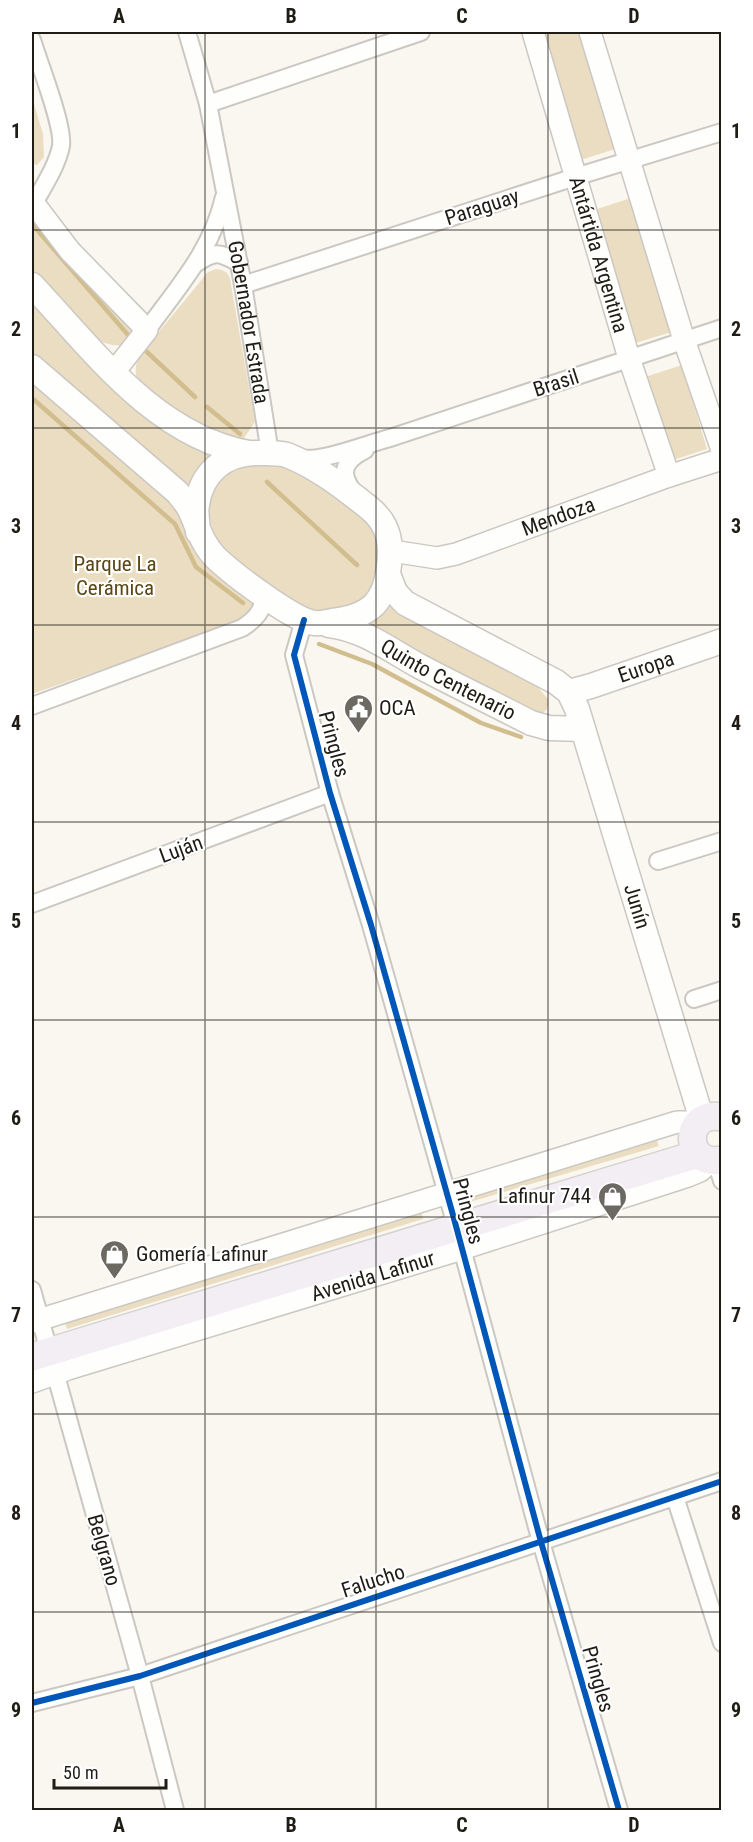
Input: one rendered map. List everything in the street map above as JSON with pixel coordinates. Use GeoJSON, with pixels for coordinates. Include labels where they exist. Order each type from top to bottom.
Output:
{"type":"FeatureCollection","features":[{"type":"Feature","properties":{"kind":"main road"},"geometry":{"type":"LineString","coordinates":[[32,285],[114,372],[147,403],[181,428],[224,447],[269,454],[341,486],[374,512],[387,532],[395,592],[405,603],[556,682],[569,692]]}},
{"type":"Feature","properties":{"kind":"main road"},"geometry":{"type":"LineString","coordinates":[[32,367],[177,492],[189,508],[205,546],[216,557],[288,612],[309,622],[352,618],[374,605],[384,592],[390,563]]}},
{"type":"Feature","properties":{"kind":"main road"},"geometry":{"type":"LineString","coordinates":[[198,532],[196,507],[201,486],[208,474],[219,464],[232,457],[269,454]]}},
{"type":"Feature","properties":{"kind":"main road","name":"Quinto Centenario"},"geometry":{"type":"LineString","coordinates":[[309,622],[343,627],[361,633],[531,723],[549,728],[582,729]]}},
{"type":"Feature","properties":{"kind":"main road","name":"Europa"},"geometry":{"type":"LineString","coordinates":[[569,692],[722,641]]}},
{"type":"Feature","properties":{"kind":"main road","name":"Junín"},"geometry":{"type":"LineString","coordinates":[[569,692],[709,1146]]}},
{"type":"Feature","properties":{"kind":"main road","name":"Avenida Lafinur"},"geometry":{"type":"LineString","coordinates":[[40,1344],[454,1222],[659,1151],[709,1146]]}},
{"type":"Feature","properties":{"kind":"street","name":"Gobernador Estrada"},"geometry":{"type":"LineString","coordinates":[[187,32],[208,104],[225,190],[243,285],[269,454]]}},
{"type":"Feature","properties":{"kind":"street"},"geometry":{"type":"LineString","coordinates":[[208,104],[421,32]]}},
{"type":"Feature","properties":{"kind":"street","name":"Antártida Argentina"},"geometry":{"type":"LineString","coordinates":[[533,32],[629,358],[669,476]]}},
{"type":"Feature","properties":{"kind":"street"},"geometry":{"type":"LineString","coordinates":[[590,32],[684,340],[722,450]]}},
{"type":"Feature","properties":{"kind":"street"},"geometry":{"type":"LineString","coordinates":[[32,40],[60,127],[61,144],[58,158],[32,203],[70,251],[147,330]]}},
{"type":"Feature","properties":{"kind":"street","name":"Paraguay"},"geometry":{"type":"LineString","coordinates":[[243,285],[575,177],[722,132]]}},
{"type":"Feature","properties":{"kind":"street","name":"Gobernador Estrada"},"geometry":{"type":"LineString","coordinates":[[114,372],[197,263],[215,228],[225,190]]}},
{"type":"Feature","properties":{"kind":"street"},"geometry":{"type":"LineString","coordinates":[[197,263],[210,254],[224,255],[239,263]]}},
{"type":"Feature","properties":{"kind":"street","name":"Brasil"},"geometry":{"type":"LineString","coordinates":[[269,454],[321,459],[722,328]]}},
{"type":"Feature","properties":{"kind":"street","name":"Brasil"},"geometry":{"type":"LineString","coordinates":[[374,512],[349,486],[345,469],[347,462],[354,456],[390,438]]}},
{"type":"Feature","properties":{"kind":"street","name":"Mendoza"},"geometry":{"type":"LineString","coordinates":[[390,563],[456,554],[669,476],[722,459]]}},
{"type":"Feature","properties":{"kind":"street"},"geometry":{"type":"LineString","coordinates":[[32,706],[242,628],[254,621],[263,609],[265,596]]}},
{"type":"Feature","properties":{"kind":"street","name":"Pringles"},"geometry":{"type":"LineString","coordinates":[[309,622],[294,655],[330,793],[371,925],[541,1542],[619,1810]]}},
{"type":"Feature","properties":{"kind":"street","name":"Luján"},"geometry":{"type":"LineString","coordinates":[[32,904],[330,793]]}},
{"type":"Feature","properties":{"kind":"street"},"geometry":{"type":"LineString","coordinates":[[658,861],[722,841]]}},
{"type":"Feature","properties":{"kind":"street"},"geometry":{"type":"LineString","coordinates":[[694,999],[722,990]]}},
{"type":"Feature","properties":{"kind":"street","name":"Avenida Lafinur"},"geometry":{"type":"LineString","coordinates":[[454,1222],[688,1176],[700,1171],[709,1146]]}},
{"type":"Feature","properties":{"kind":"street","name":"Belgrano"},"geometry":{"type":"LineString","coordinates":[[32,1290],[40,1344],[140,1676],[175,1810]]}},
{"type":"Feature","properties":{"kind":"street","name":"Avenida Lafinur"},"geometry":{"type":"LineString","coordinates":[[32,1382],[40,1344]]}},
{"type":"Feature","properties":{"kind":"street","name":"Falucho"},"geometry":{"type":"LineString","coordinates":[[32,1703],[140,1676],[722,1481]]}},
{"type":"Feature","properties":{"kind":"street"},"geometry":{"type":"LineString","coordinates":[[675,1497],[722,1643]]}},
{"type":"Feature","properties":{"kind":"green space"},"geometry":{"type":"Polygon","coordinates":[[[540,32],[581,32],[618,148],[581,160],[540,32]]]}},
{"type":"Feature","properties":{"kind":"green space"},"geometry":{"type":"Polygon","coordinates":[[[32,97],[43,134],[44,157],[37,165],[32,164],[32,97]]]}},
{"type":"Feature","properties":{"kind":"green space"},"geometry":{"type":"Polygon","coordinates":[[[631,198],[672,332],[635,343],[594,210],[631,198]]]}},
{"type":"Feature","properties":{"kind":"green space"},"geometry":{"type":"Polygon","coordinates":[[[32,213],[134,329],[125,345],[111,345],[85,332],[61,309],[32,273],[32,213]]]}},
{"type":"Feature","properties":{"kind":"green space"},"geometry":{"type":"Polygon","coordinates":[[[216,269],[225,271],[230,279],[255,422],[242,441],[198,429],[140,388],[136,376],[139,356],[208,272],[216,269]]]}},
{"type":"Feature","properties":{"kind":"green space"},"geometry":{"type":"Polygon","coordinates":[[[32,298],[213,454],[200,469],[189,490],[32,357],[32,298]]]}},
{"type":"Feature","properties":{"kind":"green space"},"geometry":{"type":"Polygon","coordinates":[[[682,365],[707,449],[670,461],[645,377],[682,365]]]}},
{"type":"Feature","properties":{"kind":"green space","name":"Parque La Cerámica"},"geometry":{"type":"Polygon","coordinates":[[[32,377],[170,496],[251,600],[254,609],[248,618],[32,694],[32,377]]]}},
{"type":"Feature","properties":{"kind":"green space"},"geometry":{"type":"Polygon","coordinates":[[[268,462],[310,480],[354,510],[373,531],[380,549],[379,567],[369,591],[359,600],[348,606],[327,610],[318,611],[308,608],[260,577],[233,556],[218,540],[210,517],[211,498],[216,484],[233,469],[268,462]]]}},
{"type":"Feature","properties":{"kind":"green space"},"geometry":{"type":"Polygon","coordinates":[[[389,602],[525,672],[548,699],[546,710],[543,713],[538,712],[504,700],[361,625],[389,602]]]}},
{"type":"Feature","properties":{"kind":"green space"},"geometry":{"type":"Polygon","coordinates":[[[656,1138],[659,1146],[470,1202],[468,1194],[656,1138]]]}},
{"type":"Feature","properties":{"kind":"green space"},"geometry":{"type":"Polygon","coordinates":[[[421,1210],[423,1219],[67,1329],[64,1320],[421,1210]]]}},
{"type":"Feature","properties":{"kind":"waterway"},"geometry":{"type":"LineString","coordinates":[[32,224],[129,336]]}},
{"type":"Feature","properties":{"kind":"waterway"},"geometry":{"type":"LineString","coordinates":[[147,352],[195,397]]}},
{"type":"Feature","properties":{"kind":"waterway"},"geometry":{"type":"LineString","coordinates":[[32,398],[175,524],[196,567],[243,603]]}},
{"type":"Feature","properties":{"kind":"waterway"},"geometry":{"type":"LineString","coordinates":[[207,407],[240,434]]}},
{"type":"Feature","properties":{"kind":"waterway"},"geometry":{"type":"LineString","coordinates":[[267,482],[357,565]]}},
{"type":"Feature","properties":{"kind":"waterway"},"geometry":{"type":"LineString","coordinates":[[319,644],[372,664],[481,723],[521,737]]}},
{"type":"Feature","properties":{"kind":"cycle path"},"geometry":{"type":"LineString","coordinates":[[304,620],[294,655],[330,793],[371,925],[453,1215],[541,1542],[619,1810]]}},
{"type":"Feature","properties":{"kind":"cycle path"},"geometry":{"type":"LineString","coordinates":[[32,1703],[140,1676],[722,1481]]}},
{"type":"Feature","properties":{"kind":"place","name":"OCA"},"geometry":{"type":"Point","coordinates":[358,734]}},
{"type":"Feature","properties":{"kind":"place","name":"Lafinur 744"},"geometry":{"type":"Point","coordinates":[612,1222]}},
{"type":"Feature","properties":{"kind":"place","name":"Gomería Lafinur"},"geometry":{"type":"Point","coordinates":[115,1280]}}]}
